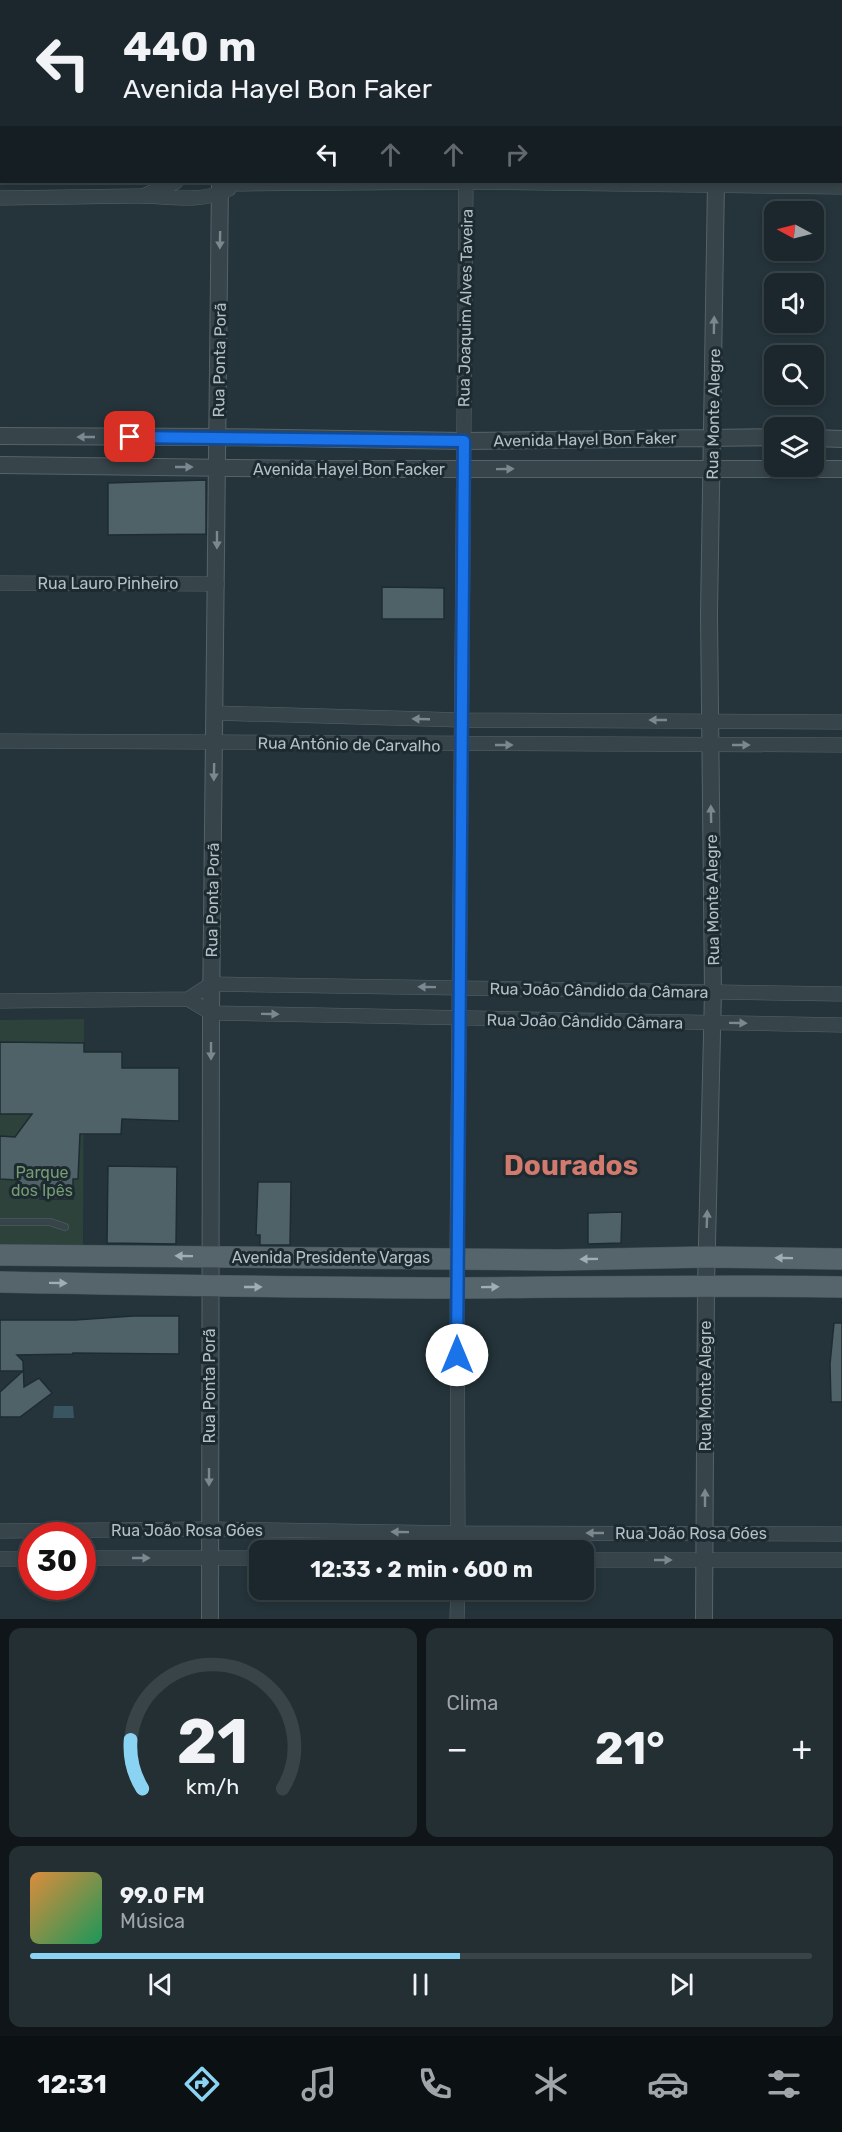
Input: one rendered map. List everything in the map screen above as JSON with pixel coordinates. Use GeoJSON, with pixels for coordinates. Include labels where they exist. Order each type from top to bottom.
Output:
{"type":"FeatureCollection","features":[{"type":"Feature","properties":{"kind":"main road","name":"Avenida Presidente Vargas"},"geometry":{"type":"LineString","coordinates":[[0,1255],[457,1257],[558,1260],[706,1257],[842,1259]]}},
{"type":"Feature","properties":{"kind":"main road","name":"Avenida Presidente Vargas"},"geometry":{"type":"LineString","coordinates":[[0,1282],[457,1288],[706,1285],[842,1287]]}},
{"type":"Feature","properties":{"kind":"street"},"geometry":{"type":"LineString","coordinates":[[142,196],[174,183]]}},
{"type":"Feature","properties":{"kind":"street"},"geometry":{"type":"LineString","coordinates":[[0,198],[142,196],[180,200],[228,185],[387,183]]}},
{"type":"Feature","properties":{"kind":"street","name":"Rua Joaquim Alves Taveira"},"geometry":{"type":"LineString","coordinates":[[457,1540],[457,1257],[466,183]]}},
{"type":"Feature","properties":{"kind":"street"},"geometry":{"type":"LineString","coordinates":[[716,183],[842,187]]}},
{"type":"Feature","properties":{"kind":"street","name":"Rua Monte Alegre"},"geometry":{"type":"LineString","coordinates":[[704,1619],[706,1257],[713,1023],[710,720],[716,183]]}},
{"type":"Feature","properties":{"kind":"street","name":"Rua Ponta Porã"},"geometry":{"type":"LineString","coordinates":[[210,1619],[211,984],[214,742],[218,437],[228,185]]}},
{"type":"Feature","properties":{"kind":"street","name":"Avenida Hayel Bon Faker"},"geometry":{"type":"LineString","coordinates":[[0,436],[464,441],[764,437]]}},
{"type":"Feature","properties":{"kind":"street"},"geometry":{"type":"LineString","coordinates":[[824,438],[842,439]]}},
{"type":"Feature","properties":{"kind":"street","name":"Avenida Hayel Bon Facker"},"geometry":{"type":"LineString","coordinates":[[0,465],[464,470],[712,467],[842,469]]}},
{"type":"Feature","properties":{"kind":"street","name":"Rua Lauro Pinheiro"},"geometry":{"type":"LineString","coordinates":[[0,583],[217,584]]}},
{"type":"Feature","properties":{"kind":"street","name":"Rua Antônio de Carvalho"},"geometry":{"type":"LineString","coordinates":[[215,713],[461,720],[842,722]]}},
{"type":"Feature","properties":{"kind":"street","name":"Rua Antônio de Carvalho"},"geometry":{"type":"LineString","coordinates":[[0,741],[461,745],[842,745]]}},
{"type":"Feature","properties":{"kind":"street"},"geometry":{"type":"LineString","coordinates":[[188,999],[211,984]]}},
{"type":"Feature","properties":{"kind":"street","name":"Rua João Cândido da Câmara"},"geometry":{"type":"LineString","coordinates":[[211,984],[842,994]]}},
{"type":"Feature","properties":{"kind":"street"},"geometry":{"type":"LineString","coordinates":[[0,1001],[188,999],[211,1013]]}},
{"type":"Feature","properties":{"kind":"street","name":"Rua João Cândido Câmara"},"geometry":{"type":"LineString","coordinates":[[211,1013],[842,1025]]}},
{"type":"Feature","properties":{"kind":"street","name":"Rua João Rosa Góes"},"geometry":{"type":"LineString","coordinates":[[0,1530],[842,1534]]}},
{"type":"Feature","properties":{"kind":"street","name":"Rua João Rosa Góes"},"geometry":{"type":"LineString","coordinates":[[96,1558],[249,1558]]}},
{"type":"Feature","properties":{"kind":"street"},"geometry":{"type":"LineString","coordinates":[[0,1559],[18,1559]]}},
{"type":"Feature","properties":{"kind":"street","name":"Rua João Rosa Góes"},"geometry":{"type":"LineString","coordinates":[[594,1560],[842,1560]]}},
{"type":"Feature","properties":{"kind":"street"},"geometry":{"type":"LineString","coordinates":[[457,1619],[458,1600]]}},
{"type":"Feature","properties":{"kind":"lane"},"geometry":{"type":"LineString","coordinates":[[0,1222],[50,1222],[65,1227]]}},
{"type":"Feature","properties":{"kind":"green space","name":"Parque dos Ipês"},"geometry":{"type":"Polygon","coordinates":[[[84,1019],[83,1247],[0,1247],[0,1020],[84,1019]]]}},
{"type":"Feature","properties":{"kind":"water"},"geometry":{"type":"Polygon","coordinates":[[[54,1406],[73,1406],[74,1418],[53,1418],[54,1406]]]}},
{"type":"Feature","properties":{"kind":"building"},"geometry":{"type":"Polygon","coordinates":[[[206,480],[206,534],[108,535],[108,483],[206,480]]]}},
{"type":"Feature","properties":{"kind":"building"},"geometry":{"type":"Polygon","coordinates":[[[382,587],[444,588],[444,619],[382,619],[382,587]]]}},
{"type":"Feature","properties":{"kind":"building","name":"Parque dos Ipês"},"geometry":{"type":"Polygon","coordinates":[[[0,1042],[84,1043],[84,1052],[122,1052],[122,1068],[179,1068],[179,1121],[122,1119],[121,1134],[80,1134],[78,1179],[73,1179],[73,1199],[40,1199],[40,1191],[27,1189],[17,1180],[0,1179],[0,1136],[15,1137],[32,1114],[0,1114],[0,1042]]]}},
{"type":"Feature","properties":{"kind":"building"},"geometry":{"type":"Polygon","coordinates":[[[108,1166],[177,1167],[176,1244],[107,1243],[108,1166]]]}},
{"type":"Feature","properties":{"kind":"building"},"geometry":{"type":"Polygon","coordinates":[[[258,1182],[291,1182],[290,1245],[260,1245],[260,1235],[256,1235],[258,1182]]]}},
{"type":"Feature","properties":{"kind":"building"},"geometry":{"type":"Polygon","coordinates":[[[622,1212],[621,1243],[588,1244],[588,1213],[622,1212]]]}},
{"type":"Feature","properties":{"kind":"building"},"geometry":{"type":"Polygon","coordinates":[[[179,1316],[179,1354],[17,1355],[23,1361],[24,1387],[39,1378],[52,1393],[20,1417],[0,1417],[0,1392],[23,1371],[0,1371],[0,1320],[75,1320],[179,1316]]]}},
{"type":"Feature","properties":{"kind":"building"},"geometry":{"type":"Polygon","coordinates":[[[834,1323],[842,1323],[842,1402],[831,1402],[830,1364],[834,1323]]]}},
{"type":"Feature","properties":{"kind":"district","name":"Dourados"},"geometry":{"type":"Point","coordinates":[571,1165]}},
{"type":"Feature","properties":{"kind":"route"},"geometry":{"type":"LineString","coordinates":[[130,437],[464,441],[457,1355]]}}]}
